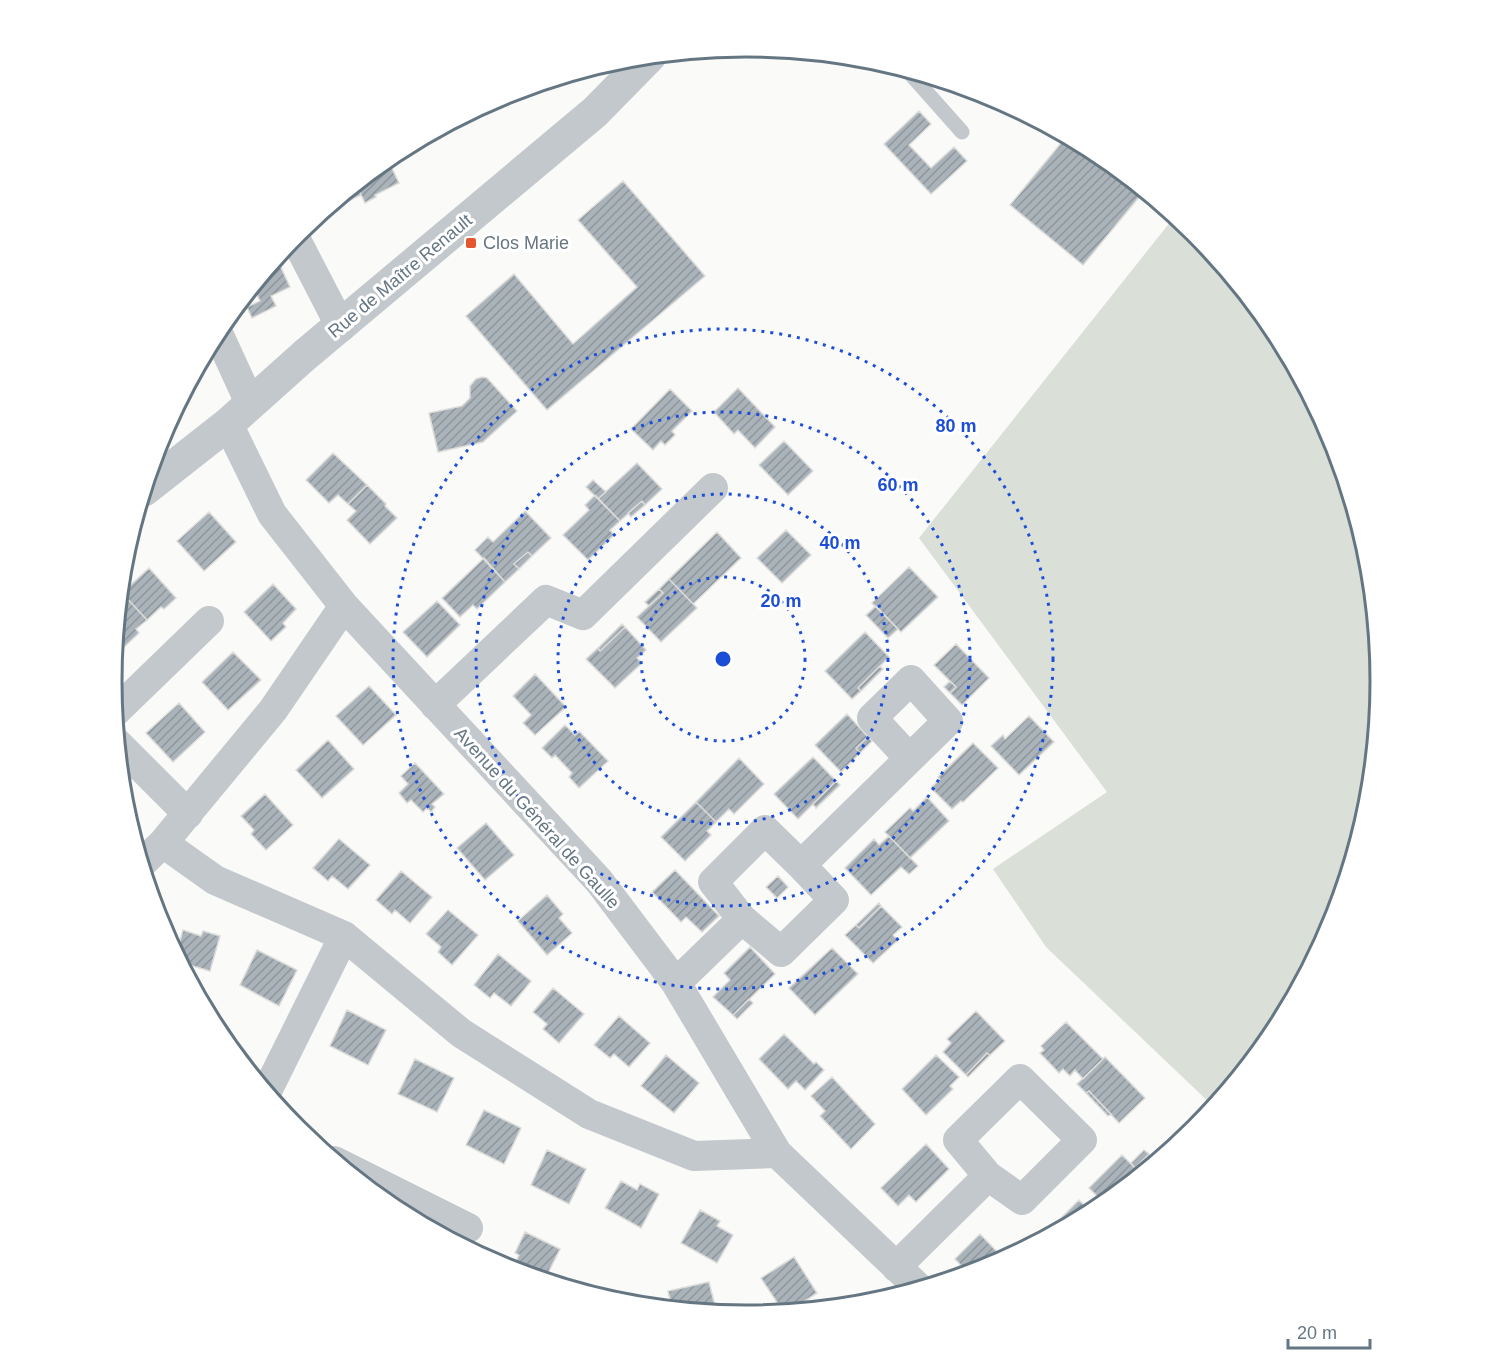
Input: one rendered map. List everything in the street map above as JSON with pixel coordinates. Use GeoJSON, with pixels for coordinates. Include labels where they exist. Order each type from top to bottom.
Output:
{"type":"FeatureCollection","features":[{"type":"Feature","properties":{"kind":"street","name":"Rue de Maître Renault"},"geometry":{"type":"LineString","coordinates":[[155,481],[239,414],[596,112],[640,66]]}},
{"type":"Feature","properties":{"kind":"street"},"geometry":{"type":"LineString","coordinates":[[299,246],[340,327]]}},
{"type":"Feature","properties":{"kind":"street","name":"Avenue du Général de Gaulle"},"geometry":{"type":"LineString","coordinates":[[221,345],[239,414],[272,514],[344,606],[599,881],[676,983],[777,1153],[914,1283]]}},
{"type":"Feature","properties":{"kind":"street"},"geometry":{"type":"LineString","coordinates":[[435,705],[546,600],[583,615],[712,488]]}},
{"type":"Feature","properties":{"kind":"street"},"geometry":{"type":"LineString","coordinates":[[148,858],[164,843],[273,710],[344,606]]}},
{"type":"Feature","properties":{"kind":"street"},"geometry":{"type":"LineString","coordinates":[[123,705],[209,621]]}},
{"type":"Feature","properties":{"kind":"street"},"geometry":{"type":"LineString","coordinates":[[126,752],[188,814]]}},
{"type":"Feature","properties":{"kind":"street"},"geometry":{"type":"LineString","coordinates":[[801,865],[909,758]]}},
{"type":"Feature","properties":{"kind":"street"},"geometry":{"type":"LineString","coordinates":[[765,830],[834,900],[781,952],[742,919],[713,882],[765,830]]}},
{"type":"Feature","properties":{"kind":"street"},"geometry":{"type":"LineString","coordinates":[[164,843],[215,880],[344,936],[461,1033],[589,1114],[694,1156],[777,1153]]}},
{"type":"Feature","properties":{"kind":"street"},"geometry":{"type":"LineString","coordinates":[[676,983],[742,919]]}},
{"type":"Feature","properties":{"kind":"street"},"geometry":{"type":"LineString","coordinates":[[270,1085],[344,936]]}},
{"type":"Feature","properties":{"kind":"street"},"geometry":{"type":"LineString","coordinates":[[896,1266],[988,1176]]}},
{"type":"Feature","properties":{"kind":"street"},"geometry":{"type":"LineString","coordinates":[[366,1177],[468,1228]]}},
{"type":"Feature","properties":{"kind":"lane"},"geometry":{"type":"LineString","coordinates":[[916,81],[962,132]]}},
{"type":"Feature","properties":{"kind":"shaded area"},"geometry":{"type":"Polygon","coordinates":[[[1170,223],[1216,270],[1241,301],[1287,369],[1306,405],[1337,481],[1359,560],[1369,641],[1369,722],[1365,763],[1359,803],[1349,843],[1323,920],[1306,958],[1265,1028],[1241,1062],[1208,1101],[1046,947],[993,869],[1107,792],[919,538],[1170,223]]]}},
{"type":"Feature","properties":{"kind":"building"},"geometry":{"type":"Polygon","coordinates":[[[919,111],[931,124],[909,145],[931,168],[954,147],[967,161],[931,194],[884,144],[919,111]]]}},
{"type":"Feature","properties":{"kind":"building"},"geometry":{"type":"Polygon","coordinates":[[[1061,143],[1093,162],[1139,197],[1083,265],[1010,205],[1061,143]]]}},
{"type":"Feature","properties":{"kind":"building"},"geometry":{"type":"Polygon","coordinates":[[[392,167],[399,183],[375,195],[376,197],[365,203],[359,191],[392,167]]]}},
{"type":"Feature","properties":{"kind":"building"},"geometry":{"type":"Polygon","coordinates":[[[623,181],[705,276],[547,410],[466,316],[514,274],[573,344],[637,287],[578,220],[623,181]]]}},
{"type":"Feature","properties":{"kind":"building"},"geometry":{"type":"Polygon","coordinates":[[[359,191],[361,195],[346,202],[359,191]]]}},
{"type":"Feature","properties":{"kind":"building"},"geometry":{"type":"Polygon","coordinates":[[[280,266],[290,287],[271,296],[276,306],[252,318],[247,307],[260,301],[257,294],[280,266]]]}},
{"type":"Feature","properties":{"kind":"building"},"geometry":{"type":"Polygon","coordinates":[[[487,378],[517,411],[483,442],[438,452],[429,413],[462,406],[470,398],[470,386],[476,379],[487,378]]]}},
{"type":"Feature","properties":{"kind":"building"},"geometry":{"type":"Polygon","coordinates":[[[738,388],[775,427],[755,448],[738,430],[734,434],[714,412],[738,388]]]}},
{"type":"Feature","properties":{"kind":"building"},"geometry":{"type":"Polygon","coordinates":[[[670,389],[692,411],[672,431],[675,435],[665,445],[661,441],[653,450],[631,429],[670,389]]]}},
{"type":"Feature","properties":{"kind":"building"},"geometry":{"type":"Polygon","coordinates":[[[784,441],[813,471],[788,495],[759,465],[784,441]]]}},
{"type":"Feature","properties":{"kind":"building"},"geometry":{"type":"Polygon","coordinates":[[[333,453],[367,485],[348,504],[338,495],[329,503],[306,480],[333,453]]]}},
{"type":"Feature","properties":{"kind":"building"},"geometry":{"type":"Polygon","coordinates":[[[637,463],[662,489],[645,505],[642,501],[620,521],[598,499],[637,463]]]}},
{"type":"Feature","properties":{"kind":"building"},"geometry":{"type":"Polygon","coordinates":[[[593,480],[606,492],[598,499],[586,487],[593,480]]]}},
{"type":"Feature","properties":{"kind":"building"},"geometry":{"type":"Polygon","coordinates":[[[367,485],[397,518],[370,544],[347,520],[356,511],[348,504],[367,485]]]}},
{"type":"Feature","properties":{"kind":"building"},"geometry":{"type":"Polygon","coordinates":[[[595,495],[620,521],[610,530],[614,535],[588,560],[563,535],[589,510],[585,505],[595,495]]]}},
{"type":"Feature","properties":{"kind":"building"},"geometry":{"type":"Polygon","coordinates":[[[642,501],[645,505],[631,517],[628,513],[642,501]]]}},
{"type":"Feature","properties":{"kind":"building"},"geometry":{"type":"Polygon","coordinates":[[[525,511],[551,538],[532,556],[528,552],[514,564],[519,569],[505,582],[475,550],[488,537],[493,542],[525,511]]]}},
{"type":"Feature","properties":{"kind":"building"},"geometry":{"type":"Polygon","coordinates":[[[209,512],[236,542],[204,571],[177,541],[209,512]]]}},
{"type":"Feature","properties":{"kind":"building"},"geometry":{"type":"Polygon","coordinates":[[[786,530],[811,555],[782,583],[757,558],[786,530]]]}},
{"type":"Feature","properties":{"kind":"building"},"geometry":{"type":"Polygon","coordinates":[[[717,532],[741,558],[693,604],[669,579],[717,532]]]}},
{"type":"Feature","properties":{"kind":"building"},"geometry":{"type":"Polygon","coordinates":[[[528,552],[532,556],[519,569],[514,564],[528,552]]]}},
{"type":"Feature","properties":{"kind":"building"},"geometry":{"type":"Polygon","coordinates":[[[484,558],[505,582],[477,609],[473,605],[460,617],[442,598],[484,558]]]}},
{"type":"Feature","properties":{"kind":"building"},"geometry":{"type":"Polygon","coordinates":[[[909,567],[938,597],[901,632],[872,603],[909,567]]]}},
{"type":"Feature","properties":{"kind":"building"},"geometry":{"type":"Polygon","coordinates":[[[149,568],[176,598],[164,609],[161,607],[147,620],[127,599],[129,586],[149,568]]]}},
{"type":"Feature","properties":{"kind":"building"},"geometry":{"type":"Polygon","coordinates":[[[669,579],[697,608],[661,642],[637,617],[663,593],[659,589],[669,579]]]}},
{"type":"Feature","properties":{"kind":"building"},"geometry":{"type":"Polygon","coordinates":[[[273,584],[296,609],[283,623],[286,627],[271,641],[244,612],[273,584]]]}},
{"type":"Feature","properties":{"kind":"building"},"geometry":{"type":"Polygon","coordinates":[[[659,589],[663,593],[649,606],[645,602],[659,589]]]}},
{"type":"Feature","properties":{"kind":"building"},"geometry":{"type":"Polygon","coordinates":[[[127,599],[147,620],[136,629],[139,633],[123,648],[127,599]]]}},
{"type":"Feature","properties":{"kind":"building"},"geometry":{"type":"Polygon","coordinates":[[[437,601],[460,625],[427,657],[403,632],[437,601]]]}},
{"type":"Feature","properties":{"kind":"building"},"geometry":{"type":"Polygon","coordinates":[[[876,606],[898,629],[888,638],[866,615],[876,606]]]}},
{"type":"Feature","properties":{"kind":"building"},"geometry":{"type":"Polygon","coordinates":[[[622,624],[625,627],[600,651],[598,648],[622,624]]]}},
{"type":"Feature","properties":{"kind":"building"},"geometry":{"type":"Polygon","coordinates":[[[625,627],[646,650],[637,658],[642,663],[615,688],[586,659],[598,648],[600,651],[625,627]]]}},
{"type":"Feature","properties":{"kind":"building"},"geometry":{"type":"Polygon","coordinates":[[[865,632],[889,657],[858,688],[861,691],[852,699],[825,671],[865,632]]]}},
{"type":"Feature","properties":{"kind":"building"},"geometry":{"type":"Polygon","coordinates":[[[956,644],[989,678],[962,705],[950,693],[956,687],[934,665],[956,644]]]}},
{"type":"Feature","properties":{"kind":"building"},"geometry":{"type":"Polygon","coordinates":[[[233,652],[261,680],[228,710],[202,682],[233,652]]]}},
{"type":"Feature","properties":{"kind":"building"},"geometry":{"type":"Polygon","coordinates":[[[880,666],[883,669],[861,691],[858,688],[880,666]]]}},
{"type":"Feature","properties":{"kind":"building"},"geometry":{"type":"Polygon","coordinates":[[[535,674],[566,707],[535,735],[523,723],[531,715],[513,696],[535,674]]]}},
{"type":"Feature","properties":{"kind":"building"},"geometry":{"type":"Polygon","coordinates":[[[950,681],[956,687],[950,693],[944,687],[950,681]]]}},
{"type":"Feature","properties":{"kind":"building"},"geometry":{"type":"Polygon","coordinates":[[[369,686],[396,715],[363,745],[336,716],[369,686]]]}},
{"type":"Feature","properties":{"kind":"building"},"geometry":{"type":"Polygon","coordinates":[[[179,703],[205,732],[173,762],[146,733],[179,703]]]}},
{"type":"Feature","properties":{"kind":"building"},"geometry":{"type":"Polygon","coordinates":[[[847,714],[868,737],[856,748],[860,753],[841,772],[815,745],[847,714]]]}},
{"type":"Feature","properties":{"kind":"building"},"geometry":{"type":"Polygon","coordinates":[[[1029,716],[1054,742],[1019,775],[991,746],[1003,735],[1005,739],[1029,716]]]}},
{"type":"Feature","properties":{"kind":"building"},"geometry":{"type":"Polygon","coordinates":[[[565,725],[575,735],[579,731],[608,761],[579,788],[569,777],[572,773],[555,755],[552,758],[542,748],[565,725]]]}},
{"type":"Feature","properties":{"kind":"building"},"geometry":{"type":"Polygon","coordinates":[[[868,737],[872,741],[860,753],[856,748],[868,737]]]}},
{"type":"Feature","properties":{"kind":"building"},"geometry":{"type":"Polygon","coordinates":[[[328,740],[354,769],[322,798],[296,770],[328,740]]]}},
{"type":"Feature","properties":{"kind":"building"},"geometry":{"type":"Polygon","coordinates":[[[973,743],[998,768],[963,802],[961,801],[952,809],[931,788],[940,779],[938,777],[973,743]]]}},
{"type":"Feature","properties":{"kind":"building"},"geometry":{"type":"Polygon","coordinates":[[[813,757],[836,781],[798,819],[774,794],[813,757]]]}},
{"type":"Feature","properties":{"kind":"building"},"geometry":{"type":"Polygon","coordinates":[[[739,758],[764,784],[734,814],[729,809],[716,822],[696,802],[739,758]]]}},
{"type":"Feature","properties":{"kind":"building"},"geometry":{"type":"Polygon","coordinates":[[[415,763],[444,794],[432,804],[435,807],[431,812],[427,808],[423,812],[411,800],[407,803],[399,793],[408,784],[401,776],[415,763]]]}},
{"type":"Feature","properties":{"kind":"building"},"geometry":{"type":"Polygon","coordinates":[[[836,781],[840,785],[816,808],[813,804],[836,781]]]}},
{"type":"Feature","properties":{"kind":"building"},"geometry":{"type":"Polygon","coordinates":[[[265,794],[293,825],[266,850],[251,834],[254,830],[241,816],[265,794]]]}},
{"type":"Feature","properties":{"kind":"building"},"geometry":{"type":"Polygon","coordinates":[[[927,797],[949,821],[910,858],[885,832],[910,808],[913,811],[927,797]]]}},
{"type":"Feature","properties":{"kind":"building"},"geometry":{"type":"Polygon","coordinates":[[[696,802],[716,822],[707,831],[711,835],[685,861],[661,837],[696,802]]]}},
{"type":"Feature","properties":{"kind":"building"},"geometry":{"type":"Polygon","coordinates":[[[486,823],[514,855],[485,880],[457,848],[486,823]]]}},
{"type":"Feature","properties":{"kind":"building"},"geometry":{"type":"Polygon","coordinates":[[[889,836],[918,866],[909,874],[901,867],[871,895],[845,868],[874,839],[879,845],[889,836]]]}},
{"type":"Feature","properties":{"kind":"building"},"geometry":{"type":"Polygon","coordinates":[[[339,839],[370,865],[348,889],[332,876],[328,881],[313,868],[339,839]]]}},
{"type":"Feature","properties":{"kind":"building"},"geometry":{"type":"Polygon","coordinates":[[[675,870],[719,916],[702,932],[686,917],[681,922],[652,892],[675,870]]]}},
{"type":"Feature","properties":{"kind":"building"},"geometry":{"type":"Polygon","coordinates":[[[401,871],[432,897],[410,923],[395,910],[392,914],[376,900],[401,871]]]}},
{"type":"Feature","properties":{"kind":"building"},"geometry":{"type":"Polygon","coordinates":[[[778,876],[788,887],[777,898],[766,887],[778,876]]]}},
{"type":"Feature","properties":{"kind":"building"},"geometry":{"type":"Polygon","coordinates":[[[547,895],[563,914],[559,918],[572,933],[547,955],[518,921],[547,895]]]}},
{"type":"Feature","properties":{"kind":"building"},"geometry":{"type":"Polygon","coordinates":[[[879,903],[881,906],[859,928],[856,925],[879,903]]]}},
{"type":"Feature","properties":{"kind":"building"},"geometry":{"type":"Polygon","coordinates":[[[881,906],[902,927],[893,935],[898,940],[873,963],[845,935],[856,925],[859,928],[881,906]]]}},
{"type":"Feature","properties":{"kind":"building"},"geometry":{"type":"Polygon","coordinates":[[[448,910],[478,935],[452,965],[438,952],[441,947],[426,934],[448,910]]]}},
{"type":"Feature","properties":{"kind":"building"},"geometry":{"type":"Polygon","coordinates":[[[183,930],[201,936],[203,931],[220,936],[210,971],[190,965],[179,943],[183,930]]]}},
{"type":"Feature","properties":{"kind":"building"},"geometry":{"type":"Polygon","coordinates":[[[750,947],[775,974],[733,1015],[713,997],[730,980],[724,973],[750,947]]]}},
{"type":"Feature","properties":{"kind":"building"},"geometry":{"type":"Polygon","coordinates":[[[832,948],[858,974],[815,1015],[789,988],[832,948]]]}},
{"type":"Feature","properties":{"kind":"building"},"geometry":{"type":"Polygon","coordinates":[[[257,950],[297,970],[279,1006],[240,985],[257,950]]]}},
{"type":"Feature","properties":{"kind":"building"},"geometry":{"type":"Polygon","coordinates":[[[498,954],[531,981],[511,1006],[494,993],[490,998],[474,985],[498,954]]]}},
{"type":"Feature","properties":{"kind":"building"},"geometry":{"type":"Polygon","coordinates":[[[553,988],[584,1014],[559,1043],[543,1029],[547,1024],[533,1012],[553,988]]]}},
{"type":"Feature","properties":{"kind":"building"},"geometry":{"type":"Polygon","coordinates":[[[749,999],[753,1003],[737,1019],[733,1015],[749,999]]]}},
{"type":"Feature","properties":{"kind":"building"},"geometry":{"type":"Polygon","coordinates":[[[347,1010],[386,1030],[368,1065],[330,1046],[347,1010]]]}},
{"type":"Feature","properties":{"kind":"building"},"geometry":{"type":"Polygon","coordinates":[[[976,1011],[1005,1041],[990,1055],[987,1053],[966,1075],[943,1052],[951,1043],[947,1039],[976,1011]]]}},
{"type":"Feature","properties":{"kind":"building"},"geometry":{"type":"Polygon","coordinates":[[[619,1016],[650,1043],[629,1067],[614,1054],[610,1058],[594,1045],[619,1016]]]}},
{"type":"Feature","properties":{"kind":"building"},"geometry":{"type":"Polygon","coordinates":[[[1066,1022],[1103,1059],[1083,1079],[1075,1070],[1070,1076],[1063,1069],[1059,1073],[1040,1053],[1044,1050],[1041,1046],[1066,1022]]]}},
{"type":"Feature","properties":{"kind":"building"},"geometry":{"type":"Polygon","coordinates":[[[784,1034],[814,1064],[816,1062],[824,1070],[805,1090],[796,1081],[788,1089],[759,1059],[784,1034]]]}},
{"type":"Feature","properties":{"kind":"building"},"geometry":{"type":"Polygon","coordinates":[[[987,1053],[990,1055],[968,1077],[966,1075],[987,1053]]]}},
{"type":"Feature","properties":{"kind":"building"},"geometry":{"type":"Polygon","coordinates":[[[666,1055],[699,1083],[674,1113],[641,1086],[666,1055]]]}},
{"type":"Feature","properties":{"kind":"building"},"geometry":{"type":"Polygon","coordinates":[[[936,1055],[959,1077],[950,1086],[953,1089],[926,1115],[902,1089],[936,1055]]]}},
{"type":"Feature","properties":{"kind":"building"},"geometry":{"type":"Polygon","coordinates":[[[1105,1057],[1145,1098],[1119,1123],[1089,1091],[1086,1093],[1077,1084],[1105,1057]]]}},
{"type":"Feature","properties":{"kind":"building"},"geometry":{"type":"Polygon","coordinates":[[[415,1059],[454,1078],[437,1112],[398,1094],[415,1059]]]}},
{"type":"Feature","properties":{"kind":"building"},"geometry":{"type":"Polygon","coordinates":[[[832,1077],[875,1124],[851,1149],[820,1116],[825,1111],[811,1096],[832,1077]]]}},
{"type":"Feature","properties":{"kind":"building"},"geometry":{"type":"Polygon","coordinates":[[[1089,1091],[1111,1114],[1108,1116],[1086,1093],[1089,1091]]]}},
{"type":"Feature","properties":{"kind":"building"},"geometry":{"type":"Polygon","coordinates":[[[484,1110],[521,1128],[504,1164],[466,1145],[484,1110]]]}},
{"type":"Feature","properties":{"kind":"building"},"geometry":{"type":"Polygon","coordinates":[[[926,1144],[949,1169],[916,1202],[909,1195],[898,1206],[881,1188],[926,1144]]]}},
{"type":"Feature","properties":{"kind":"building"},"geometry":{"type":"Polygon","coordinates":[[[547,1150],[586,1169],[569,1204],[531,1185],[547,1150]]]}},
{"type":"Feature","properties":{"kind":"building"},"geometry":{"type":"Polygon","coordinates":[[[1144,1150],[1149,1154],[1135,1168],[1131,1163],[1144,1150]]]}},
{"type":"Feature","properties":{"kind":"building"},"geometry":{"type":"Polygon","coordinates":[[[1149,1154],[1151,1157],[1098,1197],[1089,1188],[1122,1155],[1135,1168],[1149,1154]]]}},
{"type":"Feature","properties":{"kind":"building"},"geometry":{"type":"Polygon","coordinates":[[[621,1181],[637,1190],[640,1184],[659,1194],[641,1228],[605,1208],[621,1181]]]}},
{"type":"Feature","properties":{"kind":"building"},"geometry":{"type":"Polygon","coordinates":[[[1079,1200],[1085,1206],[1058,1222],[1056,1223],[1079,1200]]]}},
{"type":"Feature","properties":{"kind":"building"},"geometry":{"type":"Polygon","coordinates":[[[700,1210],[720,1221],[717,1226],[733,1235],[717,1263],[681,1243],[700,1210]]]}},
{"type":"Feature","properties":{"kind":"building"},"geometry":{"type":"Polygon","coordinates":[[[525,1232],[560,1249],[548,1274],[516,1262],[519,1255],[515,1253],[525,1232]]]}},
{"type":"Feature","properties":{"kind":"building"},"geometry":{"type":"Polygon","coordinates":[[[980,1234],[998,1252],[962,1267],[955,1259],[980,1234]]]}},
{"type":"Feature","properties":{"kind":"building"},"geometry":{"type":"Polygon","coordinates":[[[794,1257],[817,1293],[801,1304],[779,1305],[761,1278],[794,1257]]]}},
{"type":"Feature","properties":{"kind":"building"},"geometry":{"type":"Polygon","coordinates":[[[709,1282],[715,1305],[670,1302],[668,1291],[709,1282]]]}},
{"type":"Feature","properties":{"kind":"place","name":"Clos Marie"},"geometry":{"type":"Point","coordinates":[471,243]}}]}
